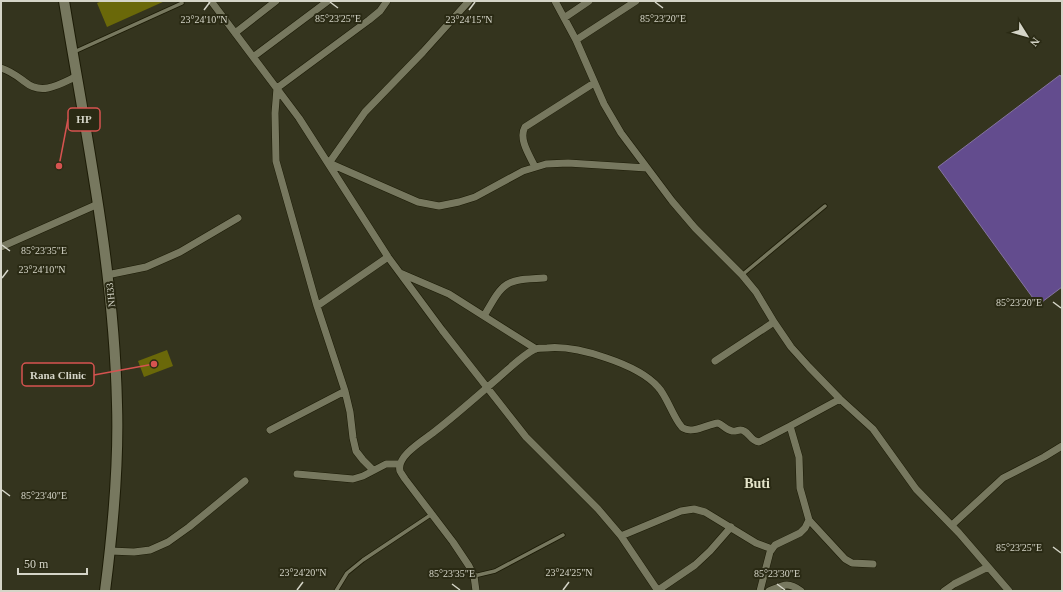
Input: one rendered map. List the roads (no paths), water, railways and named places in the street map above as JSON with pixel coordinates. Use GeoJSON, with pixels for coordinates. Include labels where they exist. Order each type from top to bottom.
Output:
{"type":"FeatureCollection","features":[{"type":"Feature","properties":{"kind":"main road","name":"NH33"},"geometry":{"type":"LineString","coordinates":[[64,1],[98,204],[112,316],[117,404],[115,492],[105,591]]}},
{"type":"Feature","properties":{"kind":"street"},"geometry":{"type":"LineString","coordinates":[[211,1],[299,118],[388,257],[486,388],[526,437],[598,509],[621,536],[658,591],[695,565],[731,528]]}},
{"type":"Feature","properties":{"kind":"street"},"geometry":{"type":"LineString","coordinates":[[235,33],[276,1]]}},
{"type":"Feature","properties":{"kind":"street"},"geometry":{"type":"LineString","coordinates":[[253,57],[328,1]]}},
{"type":"Feature","properties":{"kind":"street"},"geometry":{"type":"LineString","coordinates":[[373,470],[362,460],[356,451],[345,391],[317,306],[276,161],[274,113],[277,88],[369,20],[380,11],[387,1]]}},
{"type":"Feature","properties":{"kind":"street"},"geometry":{"type":"LineString","coordinates":[[329,163],[365,112],[423,52],[469,1]]}},
{"type":"Feature","properties":{"kind":"street"},"geometry":{"type":"LineString","coordinates":[[555,1],[576,40],[604,104],[621,133],[672,201],[695,228],[756,292],[774,322],[804,362],[840,399],[873,429],[916,489],[952,525],[1009,591]]}},
{"type":"Feature","properties":{"kind":"street"},"geometry":{"type":"LineString","coordinates":[[564,18],[589,1]]}},
{"type":"Feature","properties":{"kind":"street"},"geometry":{"type":"LineString","coordinates":[[576,40],[636,1]]}},
{"type":"Feature","properties":{"kind":"street"},"geometry":{"type":"LineString","coordinates":[[1,68],[15,74],[27,84],[37,89],[46,89],[77,76]]}},
{"type":"Feature","properties":{"kind":"street"},"geometry":{"type":"LineString","coordinates":[[535,167],[522,139],[522,132],[525,127],[594,83]]}},
{"type":"Feature","properties":{"kind":"street"},"geometry":{"type":"LineString","coordinates":[[329,163],[418,202],[439,206],[475,197],[523,171],[546,164],[568,163],[647,168]]}},
{"type":"Feature","properties":{"kind":"street"},"geometry":{"type":"LineString","coordinates":[[1,246],[98,204]]}},
{"type":"Feature","properties":{"kind":"street"},"geometry":{"type":"LineString","coordinates":[[107,275],[146,267],[180,252],[238,218]]}},
{"type":"Feature","properties":{"kind":"street"},"geometry":{"type":"LineString","coordinates":[[317,306],[388,257]]}},
{"type":"Feature","properties":{"kind":"street"},"geometry":{"type":"LineString","coordinates":[[399,272],[449,294],[536,348]]}},
{"type":"Feature","properties":{"kind":"street"},"geometry":{"type":"LineString","coordinates":[[484,316],[498,293],[510,281],[544,278]]}},
{"type":"Feature","properties":{"kind":"street"},"geometry":{"type":"LineString","coordinates":[[716,361],[774,322]]}},
{"type":"Feature","properties":{"kind":"street"},"geometry":{"type":"LineString","coordinates":[[476,591],[474,576],[469,566],[453,542],[405,479],[400,471],[400,464],[403,457],[414,447],[536,348],[554,347],[585,351],[615,361],[642,374],[658,386],[668,400],[680,424],[684,428],[689,430],[718,423],[733,432],[741,430],[744,431],[752,440],[759,442],[840,399]]}},
{"type":"Feature","properties":{"kind":"street"},"geometry":{"type":"LineString","coordinates":[[270,430],[345,391]]}},
{"type":"Feature","properties":{"kind":"street"},"geometry":{"type":"LineString","coordinates":[[790,426],[799,457],[800,488],[809,520],[845,559],[852,563],[873,564]]}},
{"type":"Feature","properties":{"kind":"street"},"geometry":{"type":"LineString","coordinates":[[952,525],[1003,478],[1062,446]]}},
{"type":"Feature","properties":{"kind":"street"},"geometry":{"type":"LineString","coordinates":[[297,474],[353,479],[363,476],[386,464],[400,464]]}},
{"type":"Feature","properties":{"kind":"street"},"geometry":{"type":"LineString","coordinates":[[110,551],[134,552],[150,550],[168,542],[189,527],[245,481]]}},
{"type":"Feature","properties":{"kind":"street"},"geometry":{"type":"LineString","coordinates":[[621,536],[681,511],[694,509],[705,512],[756,543],[772,548]]}},
{"type":"Feature","properties":{"kind":"street"},"geometry":{"type":"LineString","coordinates":[[760,591],[768,555],[772,548],[775,545],[800,533],[805,528],[809,520]]}},
{"type":"Feature","properties":{"kind":"street"},"geometry":{"type":"LineString","coordinates":[[944,591],[954,584],[988,567]]}},
{"type":"Feature","properties":{"kind":"street"},"geometry":{"type":"LineString","coordinates":[[769,591],[786,584],[796,587],[801,591]]}},
{"type":"Feature","properties":{"kind":"lane"},"geometry":{"type":"LineString","coordinates":[[73,53],[182,3]]}},
{"type":"Feature","properties":{"kind":"lane"},"geometry":{"type":"LineString","coordinates":[[742,276],[825,206]]}},
{"type":"Feature","properties":{"kind":"lane"},"geometry":{"type":"LineString","coordinates":[[336,591],[347,573],[363,560],[432,514]]}},
{"type":"Feature","properties":{"kind":"lane"},"geometry":{"type":"LineString","coordinates":[[474,576],[495,570],[563,535]]}},
{"type":"Feature","properties":{"kind":"place","name":"HP"},"geometry":{"type":"Point","coordinates":[59,166]}},
{"type":"Feature","properties":{"kind":"place","name":"Rana Clinic"},"geometry":{"type":"Point","coordinates":[154,364]}},
{"type":"Feature","properties":{"kind":"district","name":"Buti"},"geometry":{"type":"Point","coordinates":[757,483]}}]}
